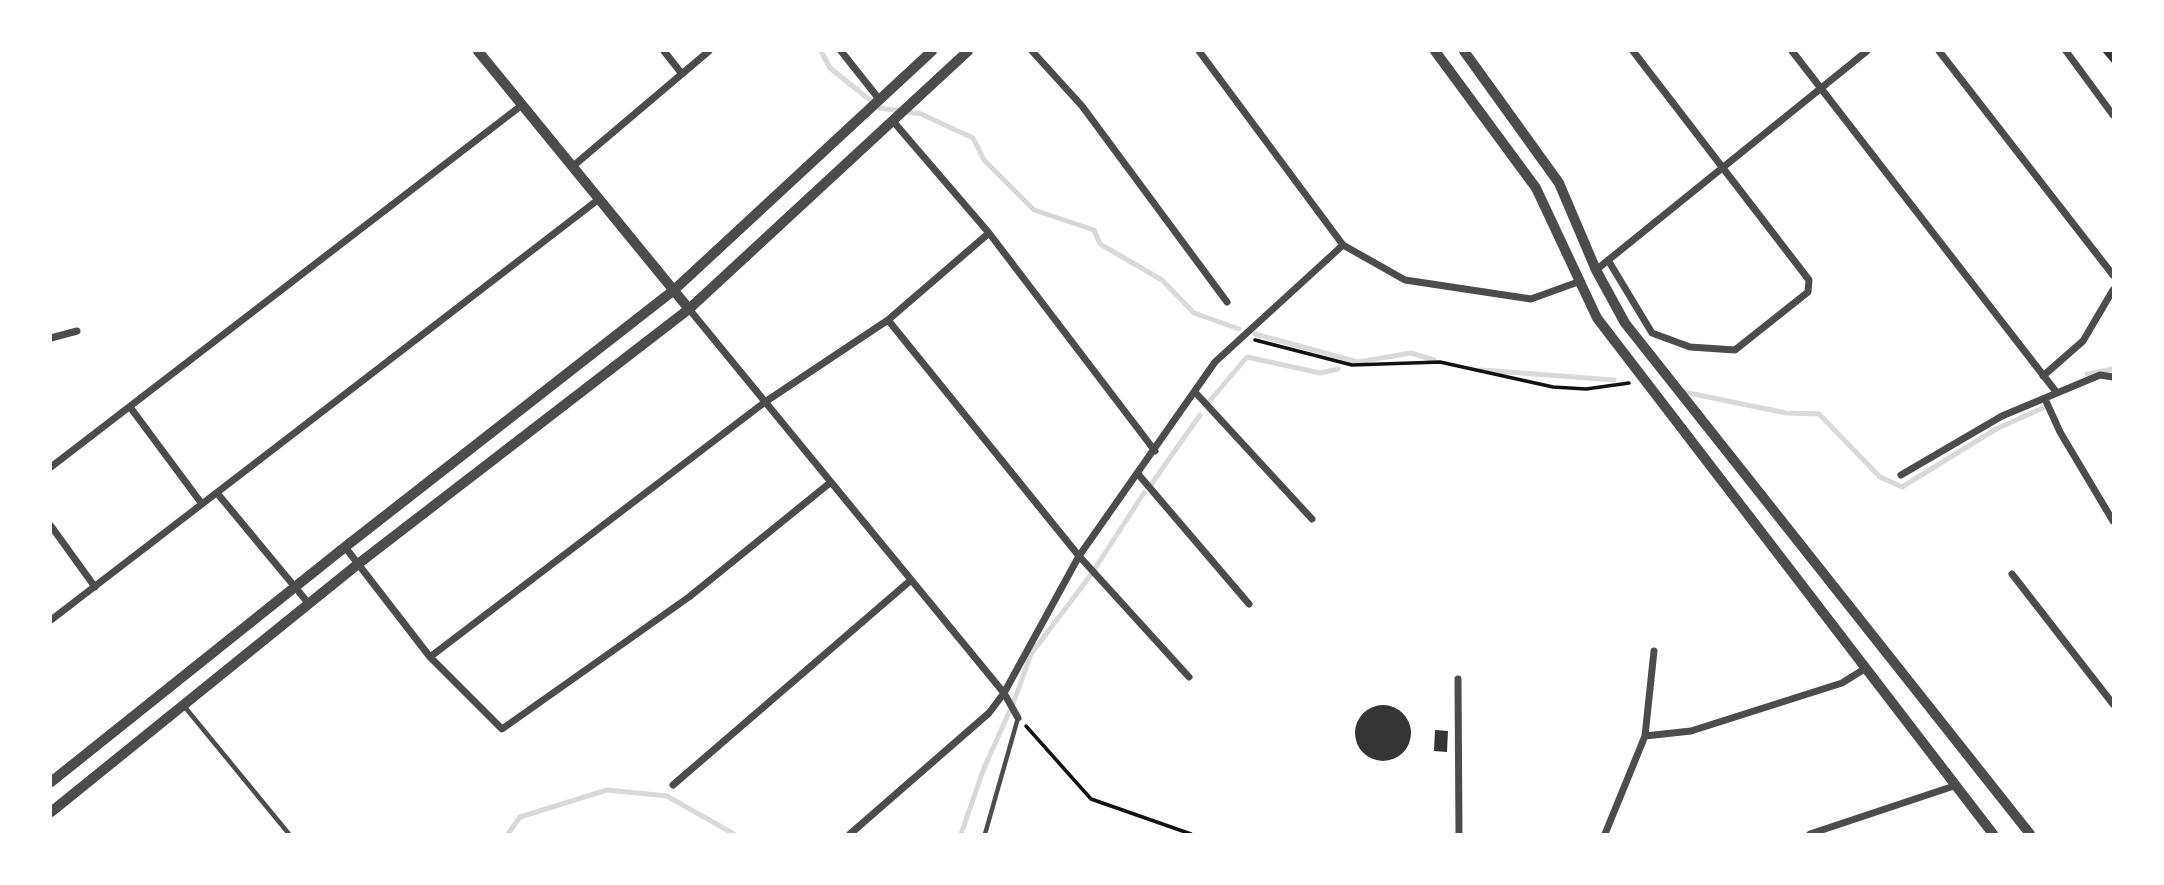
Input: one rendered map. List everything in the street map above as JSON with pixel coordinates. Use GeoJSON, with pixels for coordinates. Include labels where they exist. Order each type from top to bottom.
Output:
{"type":"FeatureCollection","features":[{"type":"Feature","properties":{"kind":"street"},"geometry":{"type":"LineString","coordinates":[[478,51],[1004,693],[1018,718]]}},
{"type":"Feature","properties":{"kind":"street"},"geometry":{"type":"LineString","coordinates":[[664,51],[682,74]]}},
{"type":"Feature","properties":{"kind":"street"},"geometry":{"type":"LineString","coordinates":[[572,167],[709,51]]}},
{"type":"Feature","properties":{"kind":"street"},"geometry":{"type":"LineString","coordinates":[[841,51],[879,99]]}},
{"type":"Feature","properties":{"kind":"street"},"geometry":{"type":"LineString","coordinates":[[51,782],[295,586],[674,290],[933,51]]}},
{"type":"Feature","properties":{"kind":"street"},"geometry":{"type":"LineString","coordinates":[[51,812],[358,564],[689,309],[891,119],[968,51]]}},
{"type":"Feature","properties":{"kind":"street"},"geometry":{"type":"LineString","coordinates":[[1032,51],[1082,106],[1227,302]]}},
{"type":"Feature","properties":{"kind":"street"},"geometry":{"type":"LineString","coordinates":[[1200,51],[1343,246],[1405,280],[1531,299],[1578,282]]}},
{"type":"Feature","properties":{"kind":"street"},"geometry":{"type":"LineString","coordinates":[[1435,51],[1536,188],[1597,318],[1993,834]]}},
{"type":"Feature","properties":{"kind":"street"},"geometry":{"type":"LineString","coordinates":[[1464,51],[1559,183],[1596,270],[1633,333],[2030,834]]}},
{"type":"Feature","properties":{"kind":"street"},"geometry":{"type":"LineString","coordinates":[[1608,260],[1652,333],[1690,347],[1735,350],[1808,292],[1809,281],[1633,51]]}},
{"type":"Feature","properties":{"kind":"street"},"geometry":{"type":"LineString","coordinates":[[1792,51],[2057,393]]}},
{"type":"Feature","properties":{"kind":"street"},"geometry":{"type":"LineString","coordinates":[[1596,270],[1867,51]]}},
{"type":"Feature","properties":{"kind":"street"},"geometry":{"type":"LineString","coordinates":[[1939,51],[2113,275]]}},
{"type":"Feature","properties":{"kind":"street"},"geometry":{"type":"LineString","coordinates":[[2066,51],[2113,115]]}},
{"type":"Feature","properties":{"kind":"street"},"geometry":{"type":"LineString","coordinates":[[51,467],[522,105]]}},
{"type":"Feature","properties":{"kind":"street"},"geometry":{"type":"LineString","coordinates":[[891,119],[989,233],[1155,451]]}},
{"type":"Feature","properties":{"kind":"street"},"geometry":{"type":"LineString","coordinates":[[51,620],[598,199]]}},
{"type":"Feature","properties":{"kind":"street"},"geometry":{"type":"LineString","coordinates":[[430,657],[765,402],[888,320],[989,233]]}},
{"type":"Feature","properties":{"kind":"street"},"geometry":{"type":"LineString","coordinates":[[850,834],[989,713],[1004,693],[1079,556],[1215,362],[1343,246]]}},
{"type":"Feature","properties":{"kind":"street"},"geometry":{"type":"LineString","coordinates":[[2043,376],[2083,341],[2113,290]]}},
{"type":"Feature","properties":{"kind":"street"},"geometry":{"type":"LineString","coordinates":[[888,320],[1079,556],[1189,677]]}},
{"type":"Feature","properties":{"kind":"street"},"geometry":{"type":"LineString","coordinates":[[51,338],[77,331]]}},
{"type":"Feature","properties":{"kind":"street"},"geometry":{"type":"LineString","coordinates":[[1901,475],[2002,416],[2100,375],[2113,377]]}},
{"type":"Feature","properties":{"kind":"street"},"geometry":{"type":"LineString","coordinates":[[1195,392],[1312,519]]}},
{"type":"Feature","properties":{"kind":"street"},"geometry":{"type":"LineString","coordinates":[[2045,398],[2060,432],[2113,521]]}},
{"type":"Feature","properties":{"kind":"street"},"geometry":{"type":"LineString","coordinates":[[130,407],[202,504]]}},
{"type":"Feature","properties":{"kind":"street"},"geometry":{"type":"LineString","coordinates":[[1138,474],[1250,604]]}},
{"type":"Feature","properties":{"kind":"street"},"geometry":{"type":"LineString","coordinates":[[345,547],[430,657],[502,730],[689,597],[831,482]]}},
{"type":"Feature","properties":{"kind":"street"},"geometry":{"type":"LineString","coordinates":[[216,493],[309,604]]}},
{"type":"Feature","properties":{"kind":"street"},"geometry":{"type":"LineString","coordinates":[[51,526],[95,587]]}},
{"type":"Feature","properties":{"kind":"street"},"geometry":{"type":"LineString","coordinates":[[2012,574],[2113,704]]}},
{"type":"Feature","properties":{"kind":"street"},"geometry":{"type":"LineString","coordinates":[[673,785],[911,580]]}},
{"type":"Feature","properties":{"kind":"street"},"geometry":{"type":"LineString","coordinates":[[269,608],[283,625]]}},
{"type":"Feature","properties":{"kind":"street"},"geometry":{"type":"LineString","coordinates":[[1605,834],[1645,736],[1654,651]]}},
{"type":"Feature","properties":{"kind":"street"},"geometry":{"type":"LineString","coordinates":[[1645,736],[1691,732],[1842,683],[1866,668]]}},
{"type":"Feature","properties":{"kind":"street"},"geometry":{"type":"LineString","coordinates":[[1458,679],[1459,834]]}},
{"type":"Feature","properties":{"kind":"street"},"geometry":{"type":"LineString","coordinates":[[1810,834],[1954,786]]}},
{"type":"Feature","properties":{"kind":"lane"},"geometry":{"type":"LineString","coordinates":[[183,705],[289,834]]}},
{"type":"Feature","properties":{"kind":"lane"},"geometry":{"type":"LineString","coordinates":[[985,834],[1018,718]]}},
{"type":"Feature","properties":{"kind":"path"},"geometry":{"type":"LineString","coordinates":[[1243,337],[1352,365],[1440,362],[1518,382],[1586,389],[1644,381]]}},
{"type":"Feature","properties":{"kind":"path"},"geometry":{"type":"LineString","coordinates":[[1018,718],[1091,799],[1191,834]]}},
{"type":"Feature","properties":{"kind":"building"},"geometry":{"type":"Polygon","coordinates":[[[2102,51],[2113,51],[2113,64],[2102,51]]]}},
{"type":"Feature","properties":{"kind":"building"},"geometry":{"type":"Polygon","coordinates":[[[1377,705],[1389,705],[1399,709],[1407,717],[1411,733],[1407,749],[1399,757],[1389,761],[1377,761],[1367,757],[1359,749],[1355,739],[1355,727],[1359,717],[1367,709],[1377,705]]]}},
{"type":"Feature","properties":{"kind":"building"},"geometry":{"type":"Polygon","coordinates":[[[1435,730],[1448,731],[1447,752],[1434,751],[1435,730]]]}},
{"type":"Feature","properties":{"kind":"waterway"},"geometry":{"type":"LineString","coordinates":[[821,51],[830,68],[880,108],[921,114],[973,138],[984,160],[1034,210],[1094,230],[1100,244],[1162,280],[1194,313],[1239,329]]}},
{"type":"Feature","properties":{"kind":"waterway"},"geometry":{"type":"LineString","coordinates":[[1255,334],[1358,362],[1411,353],[1434,360]]}},
{"type":"Feature","properties":{"kind":"waterway"},"geometry":{"type":"LineString","coordinates":[[1208,403],[1247,357],[1320,373],[1338,369]]}},
{"type":"Feature","properties":{"kind":"waterway"},"geometry":{"type":"LineString","coordinates":[[2087,374],[2113,369]]}},
{"type":"Feature","properties":{"kind":"waterway"},"geometry":{"type":"LineString","coordinates":[[1481,370],[1614,380]]}},
{"type":"Feature","properties":{"kind":"waterway"},"geometry":{"type":"LineString","coordinates":[[1684,392],[1786,413],[1819,414],[1880,477],[1902,487],[1996,429],[2045,407]]}},
{"type":"Feature","properties":{"kind":"waterway"},"geometry":{"type":"LineString","coordinates":[[1150,486],[1200,415]]}},
{"type":"Feature","properties":{"kind":"waterway"},"geometry":{"type":"LineString","coordinates":[[1013,704],[1031,654],[1090,576],[1144,493]]}},
{"type":"Feature","properties":{"kind":"waterway"},"geometry":{"type":"LineString","coordinates":[[961,834],[984,768],[1011,708]]}},
{"type":"Feature","properties":{"kind":"waterway"},"geometry":{"type":"LineString","coordinates":[[508,834],[520,817],[607,790],[667,796],[734,834]]}}]}
